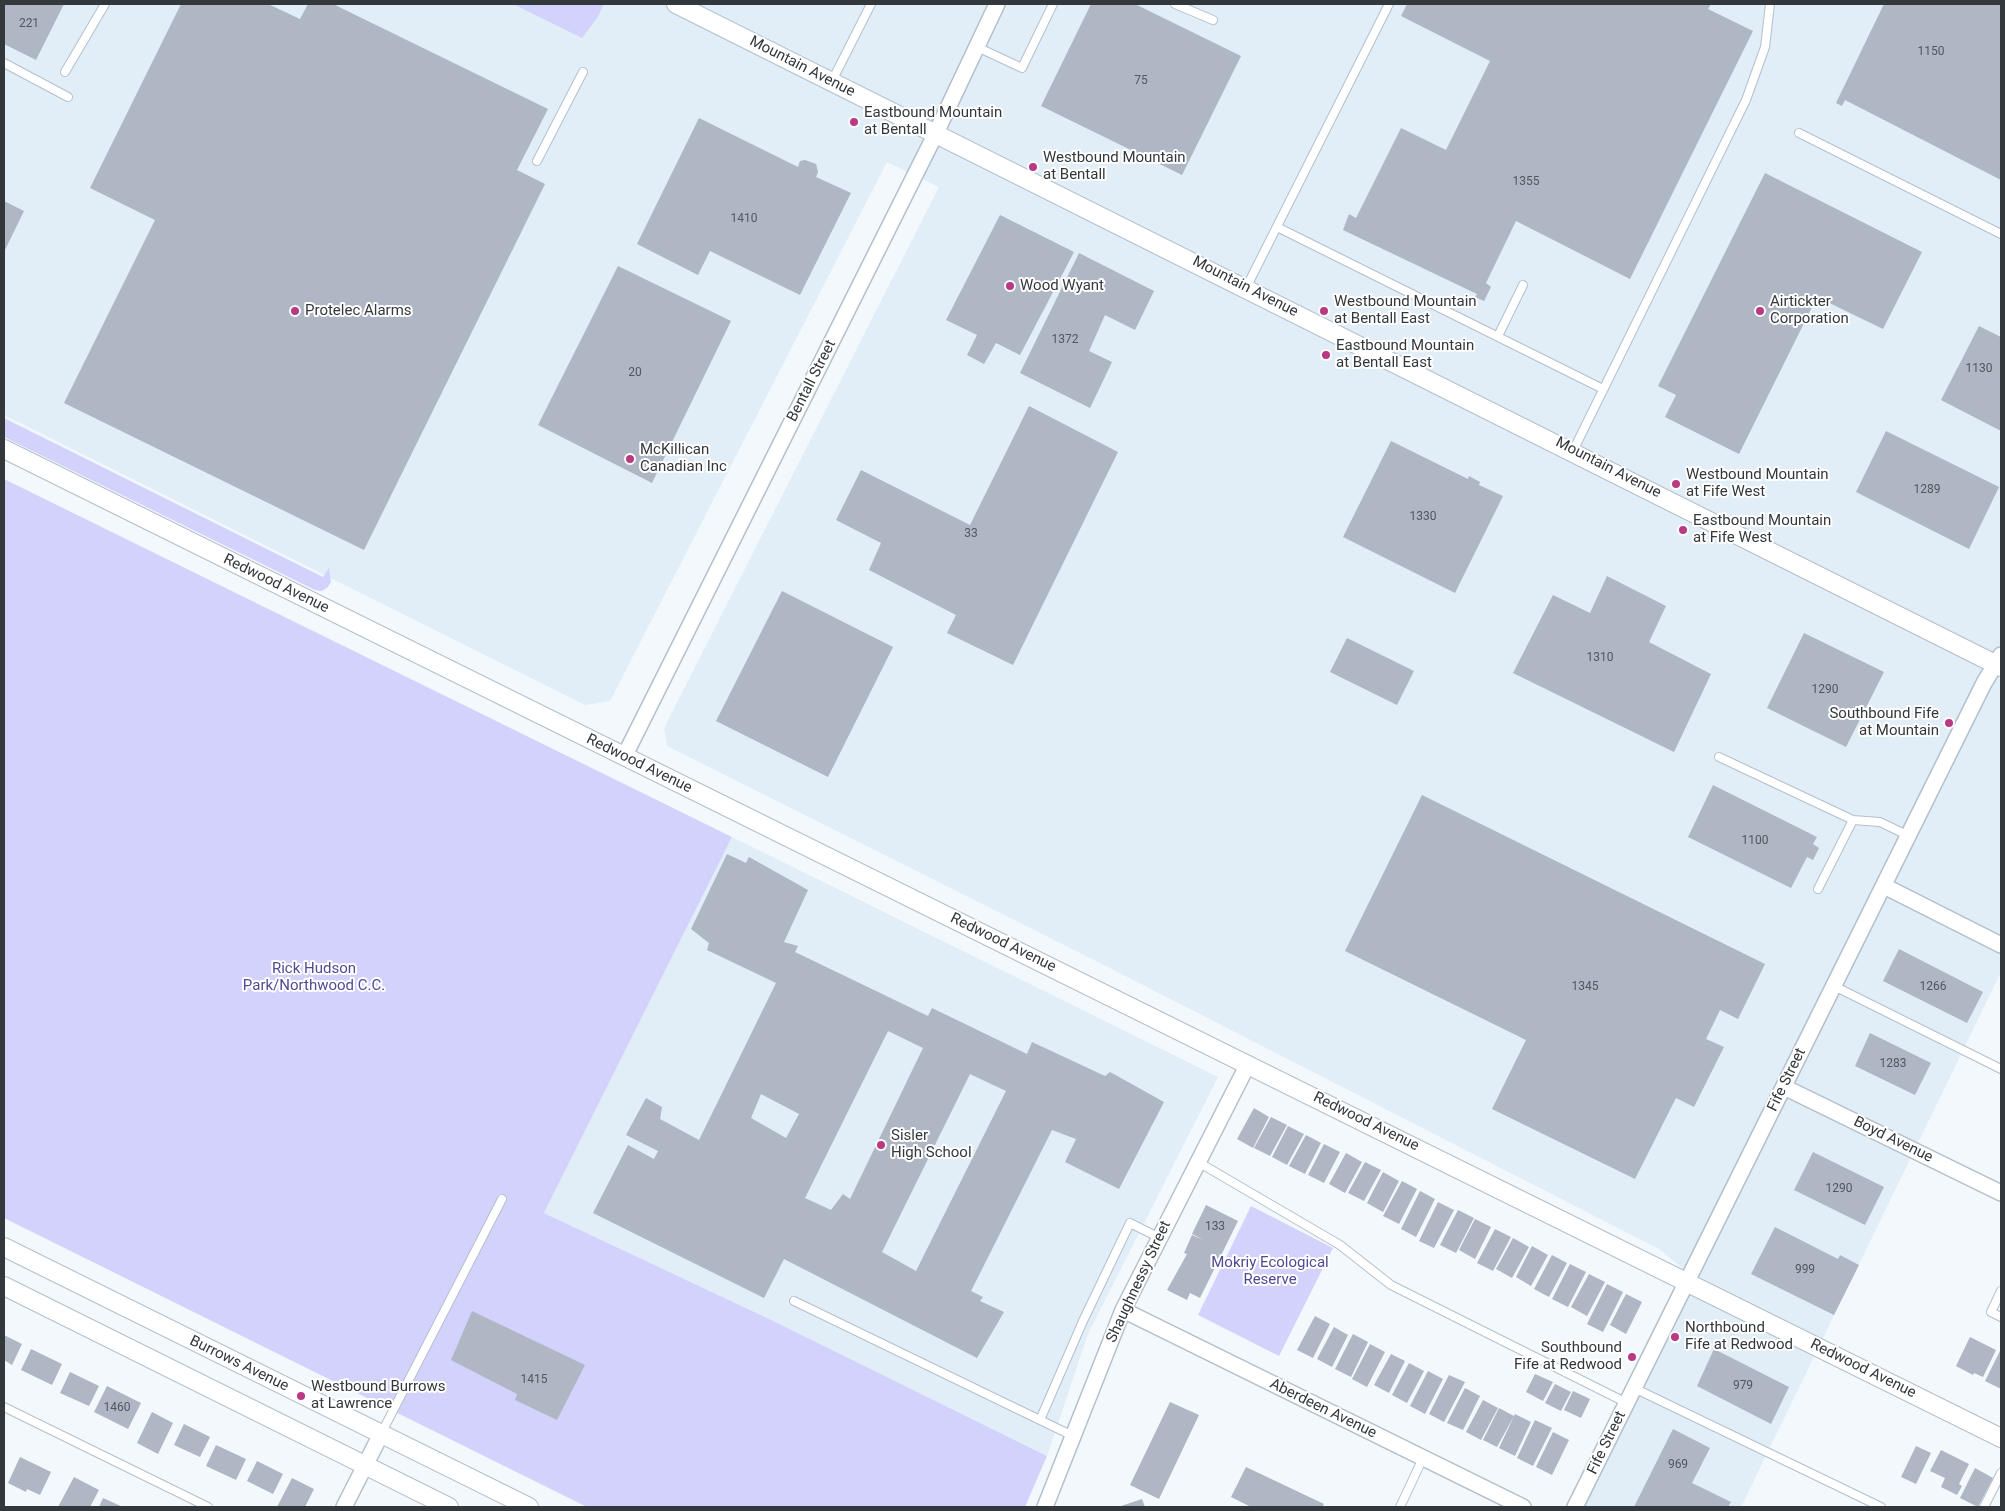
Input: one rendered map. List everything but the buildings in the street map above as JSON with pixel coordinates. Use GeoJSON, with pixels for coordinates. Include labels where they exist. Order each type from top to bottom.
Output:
{"type":"FeatureCollection","features":[{"type":"Feature","properties":{"kind":"street","name":"Mountain Avenue"},"geometry":{"type":"LineString","coordinates":[[676,4],[2000,662]]}},
{"type":"Feature","properties":{"kind":"street","name":"Bentall Street"},"geometry":{"type":"LineString","coordinates":[[624,757],[936,133],[977,47],[994,5]]}},
{"type":"Feature","properties":{"kind":"street","name":"Redwood Avenue"},"geometry":{"type":"LineString","coordinates":[[4,449],[2001,1438]]}},
{"type":"Feature","properties":{"kind":"street","name":"Fife Street"},"geometry":{"type":"LineString","coordinates":[[1575,1507],[1984,683],[2000,662]]}},
{"type":"Feature","properties":{"kind":"street"},"geometry":{"type":"LineString","coordinates":[[1884,886],[2001,945]]}},
{"type":"Feature","properties":{"kind":"street","name":"Shaughnessy Street"},"geometry":{"type":"LineString","coordinates":[[1044,1507],[1124,1310],[1248,1064]]}},
{"type":"Feature","properties":{"kind":"street","name":"Boyd Avenue"},"geometry":{"type":"LineString","coordinates":[[1784,1086],[2001,1194]]}},
{"type":"Feature","properties":{"kind":"street","name":"Burrows Avenue"},"geometry":{"type":"LineString","coordinates":[[4,1247],[529,1507]]}},
{"type":"Feature","properties":{"kind":"street"},"geometry":{"type":"LineString","coordinates":[[4,1286],[450,1507]]}},
{"type":"Feature","properties":{"kind":"street","name":"Aberdeen Avenue"},"geometry":{"type":"LineString","coordinates":[[1124,1310],[1523,1507]]}},
{"type":"Feature","properties":{"kind":"street"},"geometry":{"type":"LineString","coordinates":[[344,1507],[381,1434]]}},
{"type":"Feature","properties":{"kind":"lane"},"geometry":{"type":"LineString","coordinates":[[65,72],[105,4]]}},
{"type":"Feature","properties":{"kind":"lane"},"geometry":{"type":"LineString","coordinates":[[832,81],[871,4]]}},
{"type":"Feature","properties":{"kind":"lane"},"geometry":{"type":"LineString","coordinates":[[977,47],[1022,68],[1053,4]]}},
{"type":"Feature","properties":{"kind":"lane"},"geometry":{"type":"LineString","coordinates":[[1176,4],[1214,20]]}},
{"type":"Feature","properties":{"kind":"lane"},"geometry":{"type":"LineString","coordinates":[[1246,288],[1390,4]]}},
{"type":"Feature","properties":{"kind":"lane"},"geometry":{"type":"LineString","coordinates":[[1573,451],[1746,100],[1765,47],[1770,4]]}},
{"type":"Feature","properties":{"kind":"lane"},"geometry":{"type":"LineString","coordinates":[[4,63],[68,97]]}},
{"type":"Feature","properties":{"kind":"lane"},"geometry":{"type":"LineString","coordinates":[[537,161],[583,72]]}},
{"type":"Feature","properties":{"kind":"lane"},"geometry":{"type":"LineString","coordinates":[[1798,133],[2001,234]]}},
{"type":"Feature","properties":{"kind":"lane"},"geometry":{"type":"LineString","coordinates":[[1277,227],[1603,389]]}},
{"type":"Feature","properties":{"kind":"lane"},"geometry":{"type":"LineString","coordinates":[[1498,336],[1523,285]]}},
{"type":"Feature","properties":{"kind":"lane"},"geometry":{"type":"LineString","coordinates":[[1719,756],[1853,820],[1880,822],[1908,836]]}},
{"type":"Feature","properties":{"kind":"lane"},"geometry":{"type":"LineString","coordinates":[[1818,889],[1853,820]]}},
{"type":"Feature","properties":{"kind":"lane"},"geometry":{"type":"LineString","coordinates":[[1834,986],[2001,1069]]}},
{"type":"Feature","properties":{"kind":"lane"},"geometry":{"type":"LineString","coordinates":[[1198,1162],[1340,1245],[1391,1285],[1627,1403]]}},
{"type":"Feature","properties":{"kind":"lane"},"geometry":{"type":"LineString","coordinates":[[381,1434],[502,1199]]}},
{"type":"Feature","properties":{"kind":"lane"},"geometry":{"type":"LineString","coordinates":[[1040,1420],[1083,1321],[1130,1223],[1160,1238]]}},
{"type":"Feature","properties":{"kind":"lane"},"geometry":{"type":"LineString","coordinates":[[2001,1291],[1991,1312],[2001,1317]]}},
{"type":"Feature","properties":{"kind":"lane"},"geometry":{"type":"LineString","coordinates":[[794,1301],[1073,1436]]}},
{"type":"Feature","properties":{"kind":"lane"},"geometry":{"type":"LineString","coordinates":[[1634,1388],[1881,1507]]}},
{"type":"Feature","properties":{"kind":"lane"},"geometry":{"type":"LineString","coordinates":[[4,1407],[208,1507]]}},
{"type":"Feature","properties":{"kind":"lane"},"geometry":{"type":"LineString","coordinates":[[1400,1507],[1423,1458]]}},
{"type":"Feature","properties":{"kind":"lane"},"geometry":{"type":"LineString","coordinates":[[1984,1507],[2001,1473]]}},
{"type":"Feature","properties":{"kind":"shaded area"},"geometry":{"type":"Polygon","coordinates":[[[4,4],[2001,4],[2001,972],[1741,1507],[1581,1507],[1693,1277],[1659,1249],[1100,963],[667,746],[664,728],[939,187],[887,162],[610,701],[585,705],[4,415],[4,4]]]}},
{"type":"Feature","properties":{"kind":"shaded area","name":"Sisler High School"},"geometry":{"type":"Polygon","coordinates":[[[732,837],[1218,1077],[1088,1334],[1047,1456],[764,1317],[544,1213],[732,837]]]}},
{"type":"Feature","properties":{"kind":"green space"},"geometry":{"type":"Polygon","coordinates":[[[513,4],[604,4],[597,18],[582,38],[513,4]]]}},
{"type":"Feature","properties":{"kind":"green space"},"geometry":{"type":"Polygon","coordinates":[[[4,418],[323,577],[329,568],[331,582],[322,591],[315,590],[4,437],[4,418]]]}},
{"type":"Feature","properties":{"kind":"green space","name":"Rick Hudson Park/Northwood C.C."},"geometry":{"type":"Polygon","coordinates":[[[4,479],[732,837],[544,1213],[769,1319],[1047,1456],[1025,1507],[587,1507],[4,1218],[4,479]]]}},
{"type":"Feature","properties":{"kind":"green space","name":"Mokriy Ecological Reserve"},"geometry":{"type":"Polygon","coordinates":[[[1251,1206],[1333,1248],[1279,1356],[1198,1315],[1251,1206]]]}},
{"type":"Feature","properties":{"kind":"place","name":"Eastbound Mountain at Bentall"},"geometry":{"type":"Point","coordinates":[854,122]}},
{"type":"Feature","properties":{"kind":"place","name":"Westbound Mountain at Bentall"},"geometry":{"type":"Point","coordinates":[1033,167]}},
{"type":"Feature","properties":{"kind":"place","name":"Wood Wyant"},"geometry":{"type":"Point","coordinates":[1010,286]}},
{"type":"Feature","properties":{"kind":"place","name":"Protelec Alarms"},"geometry":{"type":"Point","coordinates":[295,311]}},
{"type":"Feature","properties":{"kind":"place","name":"Westbound Mountain at Bentall East"},"geometry":{"type":"Point","coordinates":[1324,311]}},
{"type":"Feature","properties":{"kind":"place","name":"Airtickter Corporation"},"geometry":{"type":"Point","coordinates":[1760,311]}},
{"type":"Feature","properties":{"kind":"place","name":"Eastbound Mountain at Bentall East"},"geometry":{"type":"Point","coordinates":[1326,355]}},
{"type":"Feature","properties":{"kind":"place","name":"McKillican Canadian Inc"},"geometry":{"type":"Point","coordinates":[630,459]}},
{"type":"Feature","properties":{"kind":"place","name":"Westbound Mountain at Fife West"},"geometry":{"type":"Point","coordinates":[1676,484]}},
{"type":"Feature","properties":{"kind":"place","name":"Eastbound Mountain at Fife West"},"geometry":{"type":"Point","coordinates":[1683,530]}},
{"type":"Feature","properties":{"kind":"place","name":"Southbound Fife at Mountain"},"geometry":{"type":"Point","coordinates":[1949,723]}},
{"type":"Feature","properties":{"kind":"place","name":"Sisler High School"},"geometry":{"type":"Point","coordinates":[881,1145]}},
{"type":"Feature","properties":{"kind":"place","name":"Northbound Fife at Redwood"},"geometry":{"type":"Point","coordinates":[1675,1337]}},
{"type":"Feature","properties":{"kind":"place","name":"Southbound Fife at Redwood"},"geometry":{"type":"Point","coordinates":[1632,1357]}},
{"type":"Feature","properties":{"kind":"place","name":"Westbound Burrows at Lawrence"},"geometry":{"type":"Point","coordinates":[301,1396]}}]}
